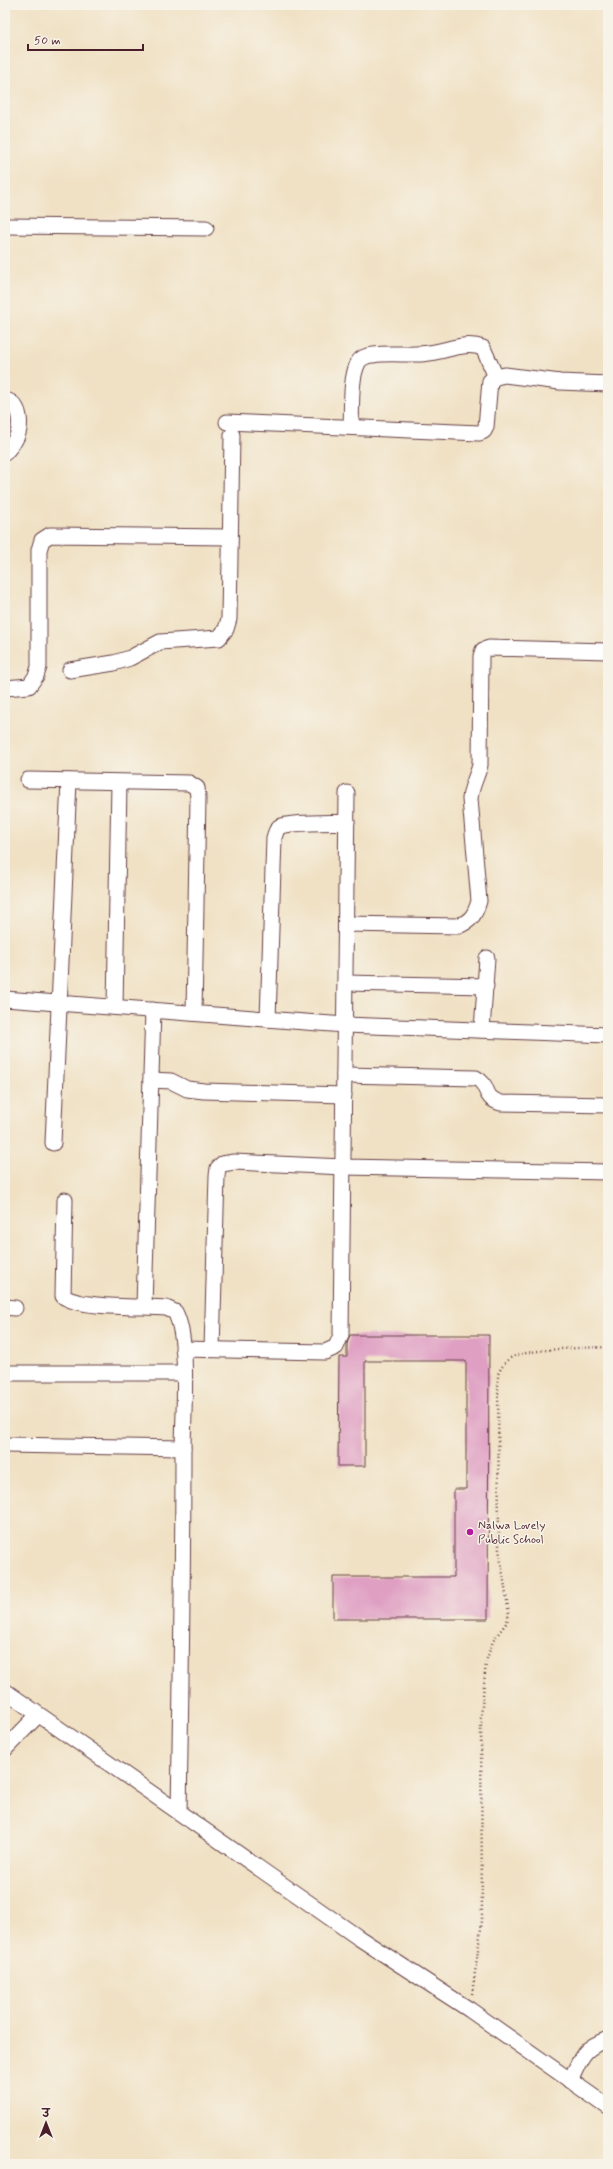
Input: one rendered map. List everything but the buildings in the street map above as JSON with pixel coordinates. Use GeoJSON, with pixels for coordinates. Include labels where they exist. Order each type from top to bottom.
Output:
{"type":"FeatureCollection","features":[{"type":"Feature","properties":{"kind":"street"},"geometry":{"type":"LineString","coordinates":[[5,226],[206,228]]}},
{"type":"Feature","properties":{"kind":"street"},"geometry":{"type":"LineString","coordinates":[[351,427],[354,375],[358,362],[363,357],[373,354],[428,354],[461,346],[474,345],[483,348],[496,377]]}},
{"type":"Feature","properties":{"kind":"street"},"geometry":{"type":"LineString","coordinates":[[70,670],[114,663],[130,658],[160,642],[218,638],[226,629],[230,619],[230,429],[351,427],[479,433],[484,431],[486,426],[490,381],[496,377],[505,376],[560,382],[608,384]]}},
{"type":"Feature","properties":{"kind":"street"},"geometry":{"type":"LineString","coordinates":[[5,400],[13,403],[19,412],[19,422],[16,439],[5,453]]}},
{"type":"Feature","properties":{"kind":"street"},"geometry":{"type":"LineString","coordinates":[[5,688],[29,686],[36,676],[39,667],[39,550],[42,540],[50,536],[230,536]]}},
{"type":"Feature","properties":{"kind":"street"},"geometry":{"type":"LineString","coordinates":[[346,924],[458,926],[469,922],[475,914],[478,902],[470,799],[472,785],[477,777],[480,765],[481,656],[484,650],[489,648],[608,651]]}},
{"type":"Feature","properties":{"kind":"street"},"geometry":{"type":"LineString","coordinates":[[28,780],[189,783],[197,788],[194,1013]]}},
{"type":"Feature","properties":{"kind":"street"},"geometry":{"type":"LineString","coordinates":[[53,1143],[69,781]]}},
{"type":"Feature","properties":{"kind":"street"},"geometry":{"type":"LineString","coordinates":[[115,1007],[119,782]]}},
{"type":"Feature","properties":{"kind":"street"},"geometry":{"type":"LineString","coordinates":[[183,1349],[325,1352],[336,1347],[341,1335],[347,793]]}},
{"type":"Feature","properties":{"kind":"street"},"geometry":{"type":"LineString","coordinates":[[268,1019],[274,838],[276,830],[280,826],[294,824],[347,822]]}},
{"type":"Feature","properties":{"kind":"street"},"geometry":{"type":"LineString","coordinates":[[482,1030],[487,958]]}},
{"type":"Feature","properties":{"kind":"street"},"geometry":{"type":"LineString","coordinates":[[345,983],[486,986]]}},
{"type":"Feature","properties":{"kind":"street"},"geometry":{"type":"LineString","coordinates":[[5,999],[60,1002],[345,1025],[608,1035]]}},
{"type":"Feature","properties":{"kind":"street"},"geometry":{"type":"LineString","coordinates":[[144,1306],[153,1010]]}},
{"type":"Feature","properties":{"kind":"street"},"geometry":{"type":"LineString","coordinates":[[344,1074],[476,1078],[484,1084],[488,1096],[493,1101],[501,1103],[608,1105]]}},
{"type":"Feature","properties":{"kind":"street"},"geometry":{"type":"LineString","coordinates":[[151,1080],[171,1081],[188,1089],[204,1091],[344,1095]]}},
{"type":"Feature","properties":{"kind":"street"},"geometry":{"type":"LineString","coordinates":[[212,1349],[218,1168],[222,1164],[234,1162],[344,1167],[608,1172]]}},
{"type":"Feature","properties":{"kind":"street"},"geometry":{"type":"LineString","coordinates":[[65,1200],[63,1296],[68,1300],[84,1304],[166,1308],[175,1312],[180,1322],[184,1373],[183,1599],[178,1812]]}},
{"type":"Feature","properties":{"kind":"street"},"geometry":{"type":"LineString","coordinates":[[5,1373],[184,1373]]}},
{"type":"Feature","properties":{"kind":"street"},"geometry":{"type":"LineString","coordinates":[[5,1445],[183,1448]]}},
{"type":"Feature","properties":{"kind":"street"},"geometry":{"type":"LineString","coordinates":[[5,1691],[359,1938],[470,2010],[608,2107]]}},
{"type":"Feature","properties":{"kind":"street"},"geometry":{"type":"LineString","coordinates":[[5,1749],[38,1715]]}},
{"type":"Feature","properties":{"kind":"street"},"geometry":{"type":"LineString","coordinates":[[570,2081],[584,2052],[592,2045],[608,2039]]}},
{"type":"Feature","properties":{"kind":"path"},"geometry":{"type":"LineString","coordinates":[[470,2010],[482,1921],[481,1711],[486,1661],[493,1641],[507,1622],[509,1614],[499,1550],[498,1374],[502,1366],[510,1358],[533,1352],[608,1347]]}},
{"type":"Feature","properties":{"kind":"place","name":"Nalwa Lovely Public School"},"geometry":{"type":"Point","coordinates":[470,1532]}}]}
